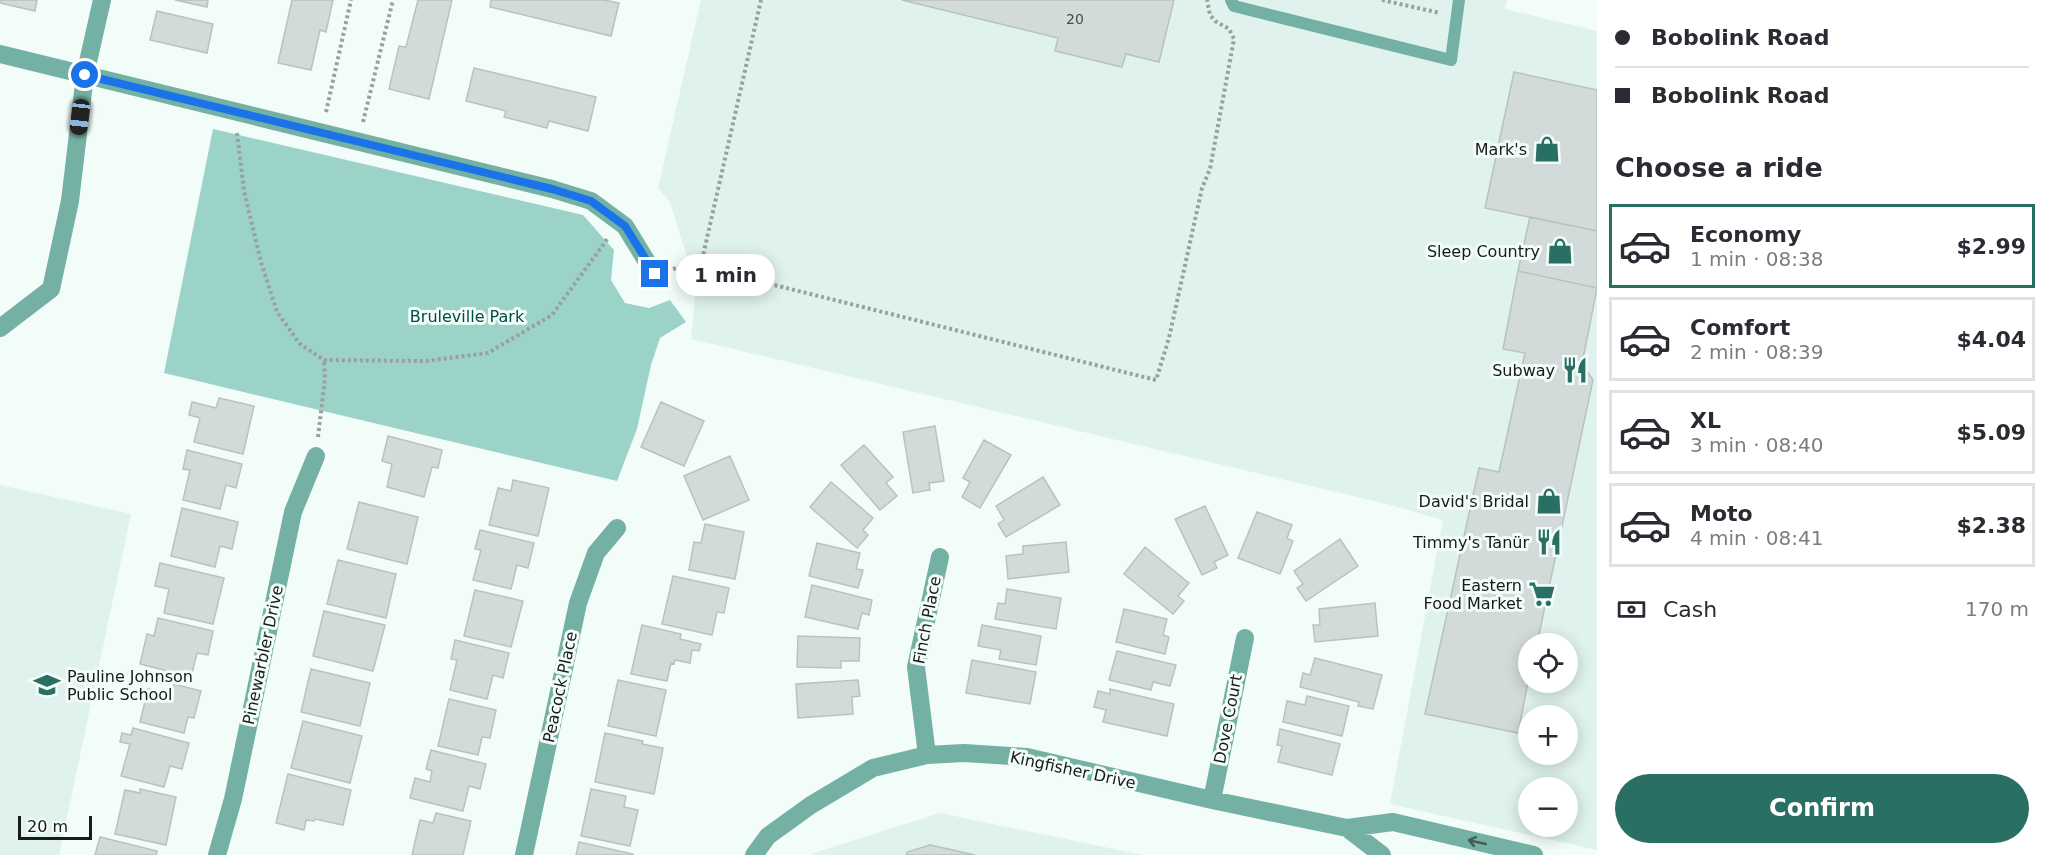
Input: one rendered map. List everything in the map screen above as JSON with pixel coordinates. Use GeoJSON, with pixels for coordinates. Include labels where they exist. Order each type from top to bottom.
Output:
{"type":"FeatureCollection","features":[{"type":"Feature","properties":{"kind":"street"},"geometry":{"type":"LineString","coordinates":[[0,328],[51,290],[70,201],[85,75],[102,0]]}},
{"type":"Feature","properties":{"kind":"street"},"geometry":{"type":"LineString","coordinates":[[0,54],[552,189],[591,201],[625,226],[655,274]]}},
{"type":"Feature","properties":{"kind":"street","name":"Pinewarbler Drive"},"geometry":{"type":"LineString","coordinates":[[218,855],[233,799],[293,512],[316,456]]}},
{"type":"Feature","properties":{"kind":"street","name":"Peacock Place"},"geometry":{"type":"LineString","coordinates":[[524,855],[578,603],[596,553],[617,528]]}},
{"type":"Feature","properties":{"kind":"street","name":"Finch Place"},"geometry":{"type":"LineString","coordinates":[[927,755],[916,667],[940,557]]}},
{"type":"Feature","properties":{"kind":"street","name":"Dove Court"},"geometry":{"type":"LineString","coordinates":[[1212,801],[1245,638]]}},
{"type":"Feature","properties":{"kind":"street","name":"Kingfisher Drive"},"geometry":{"type":"LineString","coordinates":[[754,855],[768,836],[811,805],[873,768],[927,755],[964,753],[1027,757],[1212,801],[1347,828],[1393,822],[1534,855]]}},
{"type":"Feature","properties":{"kind":"street","name":"Kingfisher Drive"},"geometry":{"type":"LineString","coordinates":[[1347,828],[1382,855]]}},
{"type":"Feature","properties":{"kind":"lane"},"geometry":{"type":"LineString","coordinates":[[1231,0],[1234,6],[1451,60],[1459,0]]}},
{"type":"Feature","properties":{"kind":"path"},"geometry":{"type":"LineString","coordinates":[[321,133],[351,0]]}},
{"type":"Feature","properties":{"kind":"path"},"geometry":{"type":"LineString","coordinates":[[358,142],[393,0]]}},
{"type":"Feature","properties":{"kind":"path"},"geometry":{"type":"LineString","coordinates":[[702,260],[761,0]]}},
{"type":"Feature","properties":{"kind":"path"},"geometry":{"type":"LineString","coordinates":[[702,260],[718,272],[1156,380],[1169,338],[1202,188],[1210,169],[1233,39],[1229,29],[1215,21],[1210,15],[1207,0]]}},
{"type":"Feature","properties":{"kind":"path"},"geometry":{"type":"LineString","coordinates":[[1382,0],[1441,13]]}},
{"type":"Feature","properties":{"kind":"path"},"geometry":{"type":"LineString","coordinates":[[228,110],[238,136],[244,191],[261,262],[277,312],[300,344],[324,360],[426,361],[488,353],[552,315],[618,222]]}},
{"type":"Feature","properties":{"kind":"path"},"geometry":{"type":"LineString","coordinates":[[655,274],[702,260]]}},
{"type":"Feature","properties":{"kind":"path"},"geometry":{"type":"LineString","coordinates":[[316,456],[325,378],[324,360]]}},
{"type":"Feature","properties":{"kind":"shaded area"},"geometry":{"type":"Polygon","coordinates":[[[701,0],[1507,0],[1505,9],[1597,31],[1597,850],[1538,837],[1578,837],[1578,777],[1518,777],[1518,832],[1390,804],[1443,520],[1391,505],[691,339],[696,286],[670,202],[658,188],[701,0]]]}},
{"type":"Feature","properties":{"kind":"shaded area","name":"Pauline Johnson Public School"},"geometry":{"type":"Polygon","coordinates":[[[0,485],[131,514],[59,855],[0,855],[0,485]]]}},
{"type":"Feature","properties":{"kind":"shaded area"},"geometry":{"type":"Polygon","coordinates":[[[940,813],[1142,855],[812,855],[940,813]]]}},
{"type":"Feature","properties":{"kind":"green space","name":"Bruleville Park"},"geometry":{"type":"Polygon","coordinates":[[[213,129],[583,215],[614,250],[611,280],[625,303],[649,308],[670,300],[686,322],[660,338],[651,365],[637,429],[617,481],[164,373],[213,129]]]}},
{"type":"Feature","properties":{"kind":"building"},"geometry":{"type":"Polygon","coordinates":[[[0,0],[37,0],[35,11],[0,3],[0,0]]]}},
{"type":"Feature","properties":{"kind":"building"},"geometry":{"type":"Polygon","coordinates":[[[175,0],[208,0],[207,7],[175,0]]]}},
{"type":"Feature","properties":{"kind":"building"},"geometry":{"type":"Polygon","coordinates":[[[292,0],[333,0],[326,32],[320,30],[311,70],[278,63],[292,0]]]}},
{"type":"Feature","properties":{"kind":"building"},"geometry":{"type":"Polygon","coordinates":[[[418,0],[452,0],[429,99],[389,89],[399,46],[406,47],[418,0]]]}},
{"type":"Feature","properties":{"kind":"building"},"geometry":{"type":"Polygon","coordinates":[[[491,0],[604,0],[619,3],[611,36],[490,7],[491,0]]]}},
{"type":"Feature","properties":{"kind":"building"},"geometry":{"type":"Polygon","coordinates":[[[902,0],[1174,0],[1159,62],[1126,54],[1122,67],[1055,51],[1058,38],[902,0]]]}},
{"type":"Feature","properties":{"kind":"building"},"geometry":{"type":"Polygon","coordinates":[[[157,11],[213,24],[207,53],[150,40],[157,11]]]}},
{"type":"Feature","properties":{"kind":"building"},"geometry":{"type":"Polygon","coordinates":[[[474,68],[596,97],[588,131],[549,121],[547,128],[504,117],[506,111],[466,101],[474,68]]]}},
{"type":"Feature","properties":{"kind":"building","name":"Mark's"},"geometry":{"type":"Polygon","coordinates":[[[1514,72],[1597,90],[1597,231],[1485,208],[1514,72]]]}},
{"type":"Feature","properties":{"kind":"building","name":"Sleep Country"},"geometry":{"type":"Polygon","coordinates":[[[1530,217],[1597,231],[1597,288],[1518,271],[1530,217]]]}},
{"type":"Feature","properties":{"kind":"building"},"geometry":{"type":"Polygon","coordinates":[[[1518,271],[1597,288],[1582,364],[1593,380],[1539,633],[1518,633],[1518,693],[1526,693],[1523,705],[1518,705],[1518,733],[1425,714],[1479,468],[1499,472],[1525,353],[1503,349],[1518,271]]]}},
{"type":"Feature","properties":{"kind":"building"},"geometry":{"type":"Polygon","coordinates":[[[219,398],[254,406],[243,454],[194,442],[200,418],[189,415],[192,402],[216,408],[219,398]]]}},
{"type":"Feature","properties":{"kind":"building"},"geometry":{"type":"Polygon","coordinates":[[[661,402],[704,421],[684,466],[641,447],[661,402]]]}},
{"type":"Feature","properties":{"kind":"building"},"geometry":{"type":"Polygon","coordinates":[[[935,426],[944,481],[929,483],[930,490],[913,493],[903,432],[935,426]]]}},
{"type":"Feature","properties":{"kind":"building"},"geometry":{"type":"Polygon","coordinates":[[[388,436],[442,450],[438,468],[432,467],[424,497],[387,487],[392,464],[382,461],[388,436]]]}},
{"type":"Feature","properties":{"kind":"building"},"geometry":{"type":"Polygon","coordinates":[[[984,440],[1011,455],[980,508],[962,497],[970,482],[963,478],[984,440]]]}},
{"type":"Feature","properties":{"kind":"building"},"geometry":{"type":"Polygon","coordinates":[[[864,445],[893,477],[886,483],[897,496],[880,510],[841,465],[864,445]]]}},
{"type":"Feature","properties":{"kind":"building"},"geometry":{"type":"Polygon","coordinates":[[[187,450],[242,464],[236,488],[226,485],[220,509],[183,500],[190,470],[183,469],[187,450]]]}},
{"type":"Feature","properties":{"kind":"building"},"geometry":{"type":"Polygon","coordinates":[[[730,456],[749,500],[703,520],[684,476],[730,456]]]}},
{"type":"Feature","properties":{"kind":"building"},"geometry":{"type":"Polygon","coordinates":[[[1043,477],[1060,505],[1006,537],[998,524],[1004,520],[996,506],[1043,477]]]}},
{"type":"Feature","properties":{"kind":"building"},"geometry":{"type":"Polygon","coordinates":[[[513,480],[549,488],[538,536],[489,525],[498,488],[511,491],[513,480]]]}},
{"type":"Feature","properties":{"kind":"building"},"geometry":{"type":"Polygon","coordinates":[[[831,482],[873,518],[863,530],[868,535],[857,548],[810,507],[831,482]]]}},
{"type":"Feature","properties":{"kind":"building"},"geometry":{"type":"Polygon","coordinates":[[[359,502],[418,517],[407,564],[347,549],[359,502]]]}},
{"type":"Feature","properties":{"kind":"building"},"geometry":{"type":"Polygon","coordinates":[[[1205,506],[1228,555],[1214,562],[1217,568],[1202,575],[1175,519],[1205,506]]]}},
{"type":"Feature","properties":{"kind":"building"},"geometry":{"type":"Polygon","coordinates":[[[182,508],[238,522],[232,549],[220,546],[215,567],[171,556],[182,508]]]}},
{"type":"Feature","properties":{"kind":"building"},"geometry":{"type":"Polygon","coordinates":[[[1257,512],[1292,525],[1287,538],[1293,541],[1280,574],[1238,558],[1257,512]]]}},
{"type":"Feature","properties":{"kind":"building"},"geometry":{"type":"Polygon","coordinates":[[[705,524],[744,532],[735,579],[689,570],[694,542],[701,543],[705,524]]]}},
{"type":"Feature","properties":{"kind":"building"},"geometry":{"type":"Polygon","coordinates":[[[480,530],[534,543],[528,568],[517,565],[511,589],[473,580],[481,550],[475,549],[480,530]]]}},
{"type":"Feature","properties":{"kind":"building"},"geometry":{"type":"Polygon","coordinates":[[[1340,539],[1358,566],[1306,601],[1297,588],[1303,584],[1294,571],[1340,539]]]}},
{"type":"Feature","properties":{"kind":"building"},"geometry":{"type":"Polygon","coordinates":[[[1066,542],[1069,572],[1008,579],[1006,556],[1023,554],[1023,546],[1066,542]]]}},
{"type":"Feature","properties":{"kind":"building"},"geometry":{"type":"Polygon","coordinates":[[[817,543],[860,553],[856,569],[863,570],[858,588],[809,576],[817,543]]]}},
{"type":"Feature","properties":{"kind":"building"},"geometry":{"type":"Polygon","coordinates":[[[1145,547],[1189,583],[1178,596],[1184,601],[1173,614],[1124,574],[1145,547]]]}},
{"type":"Feature","properties":{"kind":"building"},"geometry":{"type":"Polygon","coordinates":[[[338,560],[396,574],[386,618],[327,604],[338,560]]]}},
{"type":"Feature","properties":{"kind":"building"},"geometry":{"type":"Polygon","coordinates":[[[160,563],[224,578],[213,624],[164,613],[169,589],[155,586],[160,563]]]}},
{"type":"Feature","properties":{"kind":"building"},"geometry":{"type":"Polygon","coordinates":[[[673,576],[729,588],[724,613],[717,612],[712,635],[662,624],[673,576]]]}},
{"type":"Feature","properties":{"kind":"building"},"geometry":{"type":"Polygon","coordinates":[[[812,585],[872,600],[869,615],[862,613],[858,629],[805,617],[812,585]]]}},
{"type":"Feature","properties":{"kind":"building"},"geometry":{"type":"Polygon","coordinates":[[[1007,589],[1061,598],[1056,629],[995,619],[998,603],[1005,604],[1007,589]]]}},
{"type":"Feature","properties":{"kind":"building"},"geometry":{"type":"Polygon","coordinates":[[[475,590],[523,601],[511,647],[464,636],[475,590]]]}},
{"type":"Feature","properties":{"kind":"building"},"geometry":{"type":"Polygon","coordinates":[[[1375,603],[1378,636],[1315,642],[1313,625],[1320,625],[1319,609],[1375,603]]]}},
{"type":"Feature","properties":{"kind":"building"},"geometry":{"type":"Polygon","coordinates":[[[1124,609],[1167,619],[1163,635],[1169,637],[1165,654],[1116,642],[1124,609]]]}},
{"type":"Feature","properties":{"kind":"building"},"geometry":{"type":"Polygon","coordinates":[[[324,611],[385,625],[373,671],[313,656],[324,611]]]}},
{"type":"Feature","properties":{"kind":"building"},"geometry":{"type":"Polygon","coordinates":[[[158,618],[213,631],[208,655],[197,653],[191,677],[140,664],[147,634],[154,636],[158,618]]]}},
{"type":"Feature","properties":{"kind":"building"},"geometry":{"type":"Polygon","coordinates":[[[642,625],[681,634],[680,639],[701,644],[699,651],[692,650],[690,663],[675,660],[674,664],[671,663],[667,681],[631,674],[642,625]]]}},
{"type":"Feature","properties":{"kind":"building"},"geometry":{"type":"Polygon","coordinates":[[[982,625],[1041,636],[1036,665],[999,659],[1001,650],[978,646],[982,625]]]}},
{"type":"Feature","properties":{"kind":"building"},"geometry":{"type":"Polygon","coordinates":[[[798,636],[860,638],[859,661],[841,661],[841,668],[797,667],[798,636]]]}},
{"type":"Feature","properties":{"kind":"building"},"geometry":{"type":"Polygon","coordinates":[[[455,640],[509,653],[503,678],[493,675],[487,699],[450,690],[457,660],[451,659],[455,640]]]}},
{"type":"Feature","properties":{"kind":"building"},"geometry":{"type":"Polygon","coordinates":[[[1117,651],[1176,665],[1170,686],[1153,682],[1151,690],[1109,680],[1117,651]]]}},
{"type":"Feature","properties":{"kind":"building"},"geometry":{"type":"Polygon","coordinates":[[[1315,658],[1382,675],[1373,709],[1358,706],[1359,702],[1300,687],[1303,673],[1310,675],[1315,658]]]}},
{"type":"Feature","properties":{"kind":"building"},"geometry":{"type":"Polygon","coordinates":[[[972,660],[1036,672],[1030,704],[966,693],[972,660]]]}},
{"type":"Feature","properties":{"kind":"building"},"geometry":{"type":"Polygon","coordinates":[[[311,669],[370,683],[360,726],[301,712],[311,669]]]}},
{"type":"Feature","properties":{"kind":"building"},"geometry":{"type":"Polygon","coordinates":[[[618,680],[666,690],[656,736],[608,726],[618,680]]]}},
{"type":"Feature","properties":{"kind":"building"},"geometry":{"type":"Polygon","coordinates":[[[858,680],[860,696],[852,697],[853,714],[798,718],[796,684],[858,680]]]}},
{"type":"Feature","properties":{"kind":"building"},"geometry":{"type":"Polygon","coordinates":[[[174,684],[201,691],[194,718],[188,717],[184,733],[140,722],[148,689],[172,694],[174,684]]]}},
{"type":"Feature","properties":{"kind":"building"},"geometry":{"type":"Polygon","coordinates":[[[1110,689],[1174,704],[1167,736],[1103,722],[1106,710],[1094,707],[1098,691],[1110,694],[1110,689]]]}},
{"type":"Feature","properties":{"kind":"building"},"geometry":{"type":"Polygon","coordinates":[[[1307,696],[1349,706],[1342,736],[1283,722],[1287,701],[1305,705],[1307,696]]]}},
{"type":"Feature","properties":{"kind":"building"},"geometry":{"type":"Polygon","coordinates":[[[449,699],[496,710],[490,738],[482,737],[478,755],[438,746],[449,699]]]}},
{"type":"Feature","properties":{"kind":"building"},"geometry":{"type":"Polygon","coordinates":[[[303,721],[362,736],[350,783],[291,768],[303,721]]]}},
{"type":"Feature","properties":{"kind":"building"},"geometry":{"type":"Polygon","coordinates":[[[133,728],[189,743],[182,769],[170,766],[164,787],[121,776],[130,744],[120,742],[122,733],[131,735],[133,728]]]}},
{"type":"Feature","properties":{"kind":"building"},"geometry":{"type":"Polygon","coordinates":[[[1280,729],[1340,744],[1332,775],[1278,762],[1282,746],[1277,745],[1280,729]]]}},
{"type":"Feature","properties":{"kind":"building"},"geometry":{"type":"Polygon","coordinates":[[[605,733],[663,748],[654,794],[595,782],[605,733]]]}},
{"type":"Feature","properties":{"kind":"building"},"geometry":{"type":"Polygon","coordinates":[[[431,750],[486,764],[480,789],[469,786],[463,811],[410,798],[415,778],[430,782],[432,771],[426,769],[431,750]]]}},
{"type":"Feature","properties":{"kind":"building"},"geometry":{"type":"Polygon","coordinates":[[[288,774],[351,790],[343,825],[315,819],[314,821],[306,820],[304,830],[276,823],[288,774]]]}},
{"type":"Feature","properties":{"kind":"building"},"geometry":{"type":"Polygon","coordinates":[[[140,789],[176,797],[166,845],[115,834],[125,790],[140,793],[140,789]]]}},
{"type":"Feature","properties":{"kind":"building"},"geometry":{"type":"Polygon","coordinates":[[[591,789],[626,796],[624,807],[638,810],[630,846],[581,836],[591,789]]]}},
{"type":"Feature","properties":{"kind":"building"},"geometry":{"type":"Polygon","coordinates":[[[436,813],[471,821],[463,855],[412,855],[420,820],[433,823],[436,813]]]}},
{"type":"Feature","properties":{"kind":"building"},"geometry":{"type":"Polygon","coordinates":[[[100,837],[157,851],[156,855],[95,855],[100,837]]]}},
{"type":"Feature","properties":{"kind":"building"},"geometry":{"type":"Polygon","coordinates":[[[579,842],[633,854],[633,855],[576,855],[579,842]]]}},
{"type":"Feature","properties":{"kind":"building"},"geometry":{"type":"Polygon","coordinates":[[[930,845],[975,855],[906,855],[907,852],[930,845]]]}},
{"type":"Feature","properties":{"kind":"place","name":"Mark's"},"geometry":{"type":"Point","coordinates":[1547,149]}},
{"type":"Feature","properties":{"kind":"place","name":"Sleep Country"},"geometry":{"type":"Point","coordinates":[1560,251]}},
{"type":"Feature","properties":{"kind":"place","name":"Subway"},"geometry":{"type":"Point","coordinates":[1575,370]}},
{"type":"Feature","properties":{"kind":"place","name":"David's Bridal"},"geometry":{"type":"Point","coordinates":[1549,501]}},
{"type":"Feature","properties":{"kind":"place","name":"Timmy's Tanür"},"geometry":{"type":"Point","coordinates":[1549,542]}},
{"type":"Feature","properties":{"kind":"place","name":"Eastern Food Market"},"geometry":{"type":"Point","coordinates":[1542,594]}},
{"type":"Feature","properties":{"kind":"place","name":"Pauline Johnson Public School"},"geometry":{"type":"Point","coordinates":[47,685]}},
{"type":"Feature","properties":{"kind":"route"},"geometry":{"type":"LineString","coordinates":[[85,75],[552,189],[591,201],[625,226],[655,274]]}}]}
